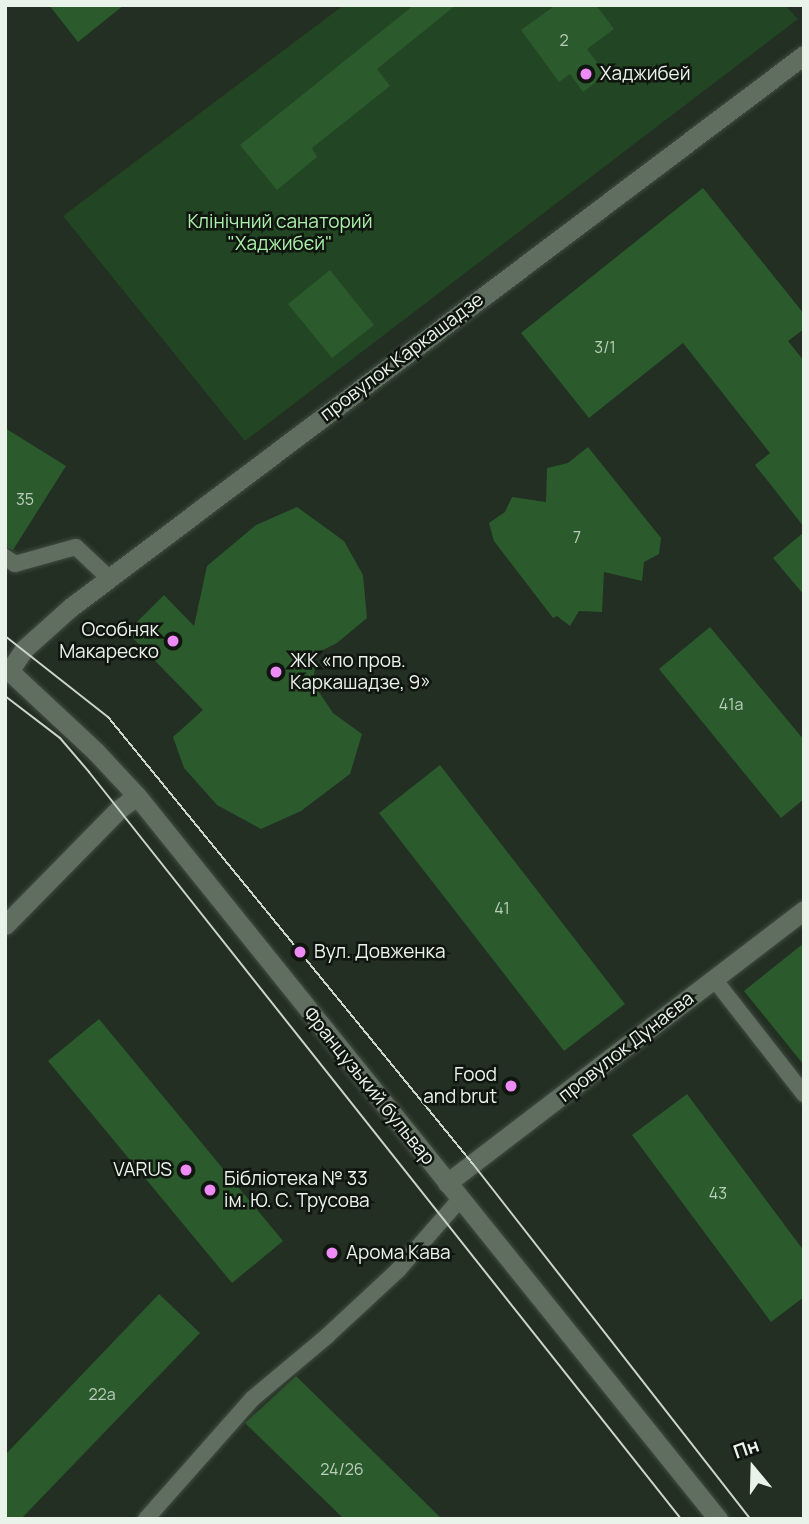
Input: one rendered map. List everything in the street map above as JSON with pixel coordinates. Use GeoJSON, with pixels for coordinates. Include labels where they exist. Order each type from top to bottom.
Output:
{"type":"FeatureCollection","features":[{"type":"Feature","properties":{"kind":"street","name":"провулок Каркашадзе"},"geometry":{"type":"LineString","coordinates":[[8,669],[24,649],[109,578],[804,55]]}},
{"type":"Feature","properties":{"kind":"street","name":"Французький бульвар"},"geometry":{"type":"LineString","coordinates":[[8,669],[137,796],[718,1519]]}},
{"type":"Feature","properties":{"kind":"street"},"geometry":{"type":"LineString","coordinates":[[5,925],[119,810],[137,796]]}},
{"type":"Feature","properties":{"kind":"street","name":"провулок Дунаєва"},"geometry":{"type":"LineString","coordinates":[[447,1183],[804,910]]}},
{"type":"Feature","properties":{"kind":"lane"},"geometry":{"type":"LineString","coordinates":[[5,558],[15,564],[76,547],[109,578]]}},
{"type":"Feature","properties":{"kind":"lane"},"geometry":{"type":"LineString","coordinates":[[714,979],[804,1094]]}},
{"type":"Feature","properties":{"kind":"lane"},"geometry":{"type":"LineString","coordinates":[[146,1519],[251,1399],[327,1336],[399,1269],[460,1199]]}},
{"type":"Feature","properties":{"kind":"green space","name":"Клінічний санаторий \"Хаджибєй\""},"geometry":{"type":"Polygon","coordinates":[[[344,5],[785,5],[798,19],[245,441],[63,216],[344,5]]]}},
{"type":"Feature","properties":{"kind":"building"},"geometry":{"type":"Polygon","coordinates":[[[49,5],[124,5],[78,42],[49,5]]]}},
{"type":"Feature","properties":{"kind":"building"},"geometry":{"type":"Polygon","coordinates":[[[414,5],[456,5],[377,69],[390,86],[312,148],[317,157],[277,190],[240,145],[414,5]]]}},
{"type":"Feature","properties":{"kind":"building"},"geometry":{"type":"Polygon","coordinates":[[[556,5],[596,5],[614,29],[587,49],[606,75],[583,92],[570,74],[559,82],[521,30],[556,5]]]}},
{"type":"Feature","properties":{"kind":"building"},"geometry":{"type":"Polygon","coordinates":[[[703,188],[804,314],[804,329],[788,341],[804,361],[804,527],[755,465],[770,453],[683,343],[589,418],[521,333],[703,188]]]}},
{"type":"Feature","properties":{"kind":"building"},"geometry":{"type":"Polygon","coordinates":[[[330,270],[374,325],[332,358],[288,304],[330,270]]]}},
{"type":"Feature","properties":{"kind":"building"},"geometry":{"type":"Polygon","coordinates":[[[5,428],[66,466],[13,550],[5,547],[5,428]]]}},
{"type":"Feature","properties":{"kind":"building"},"geometry":{"type":"Polygon","coordinates":[[[588,447],[661,538],[659,554],[644,562],[642,581],[604,572],[602,612],[579,611],[570,626],[557,616],[553,618],[494,541],[489,523],[505,512],[512,497],[546,502],[547,468],[568,463],[588,447]]]}},
{"type":"Feature","properties":{"kind":"building","name":"ЖК «по пров. Каркашадзе, 9»"},"geometry":{"type":"Polygon","coordinates":[[[297,507],[344,541],[363,575],[367,618],[337,643],[317,653],[313,683],[333,713],[362,734],[350,774],[301,811],[261,829],[217,805],[184,768],[173,737],[203,710],[127,632],[164,595],[194,626],[207,566],[256,525],[297,507]]]}},
{"type":"Feature","properties":{"kind":"building"},"geometry":{"type":"Polygon","coordinates":[[[804,532],[804,595],[773,558],[804,532]]]}},
{"type":"Feature","properties":{"kind":"building"},"geometry":{"type":"Polygon","coordinates":[[[710,627],[804,740],[804,799],[781,818],[659,669],[710,627]]]}},
{"type":"Feature","properties":{"kind":"building"},"geometry":{"type":"Polygon","coordinates":[[[440,765],[625,1004],[564,1051],[379,813],[440,765]]]}},
{"type":"Feature","properties":{"kind":"building"},"geometry":{"type":"Polygon","coordinates":[[[804,943],[804,1065],[744,991],[804,943]]]}},
{"type":"Feature","properties":{"kind":"building"},"geometry":{"type":"Polygon","coordinates":[[[99,1019],[283,1241],[232,1283],[48,1061],[99,1019]]]}},
{"type":"Feature","properties":{"kind":"building"},"geometry":{"type":"Polygon","coordinates":[[[687,1094],[804,1251],[804,1297],[771,1322],[632,1135],[687,1094]]]}},
{"type":"Feature","properties":{"kind":"building"},"geometry":{"type":"Polygon","coordinates":[[[159,1294],[200,1333],[21,1519],[5,1519],[5,1455],[159,1294]]]}},
{"type":"Feature","properties":{"kind":"building"},"geometry":{"type":"Polygon","coordinates":[[[296,1376],[442,1519],[344,1519],[245,1423],[296,1376]]]}},
{"type":"Feature","properties":{"kind":"tram line"},"geometry":{"type":"LineString","coordinates":[[5,636],[108,717],[473,1164],[750,1519]]}},
{"type":"Feature","properties":{"kind":"tram line"},"geometry":{"type":"LineString","coordinates":[[5,696],[60,738],[89,772],[681,1519]]}},
{"type":"Feature","properties":{"kind":"place","name":"Хаджибей"},"geometry":{"type":"Point","coordinates":[586,74]}},
{"type":"Feature","properties":{"kind":"place","name":"Особняк Макареско"},"geometry":{"type":"Point","coordinates":[173,641]}},
{"type":"Feature","properties":{"kind":"place","name":"ЖК «по пров. Каркашадзе, 9»"},"geometry":{"type":"Point","coordinates":[276,672]}},
{"type":"Feature","properties":{"kind":"place","name":"Вул. Довженка"},"geometry":{"type":"Point","coordinates":[300,952]}},
{"type":"Feature","properties":{"kind":"place","name":"Food and brut"},"geometry":{"type":"Point","coordinates":[511,1086]}},
{"type":"Feature","properties":{"kind":"place","name":"VARUS"},"geometry":{"type":"Point","coordinates":[186,1170]}},
{"type":"Feature","properties":{"kind":"place","name":"Бібліотека № 33 ім. Ю. С. Трусова"},"geometry":{"type":"Point","coordinates":[210,1190]}},
{"type":"Feature","properties":{"kind":"place","name":"Арома Кава"},"geometry":{"type":"Point","coordinates":[332,1253]}}]}
